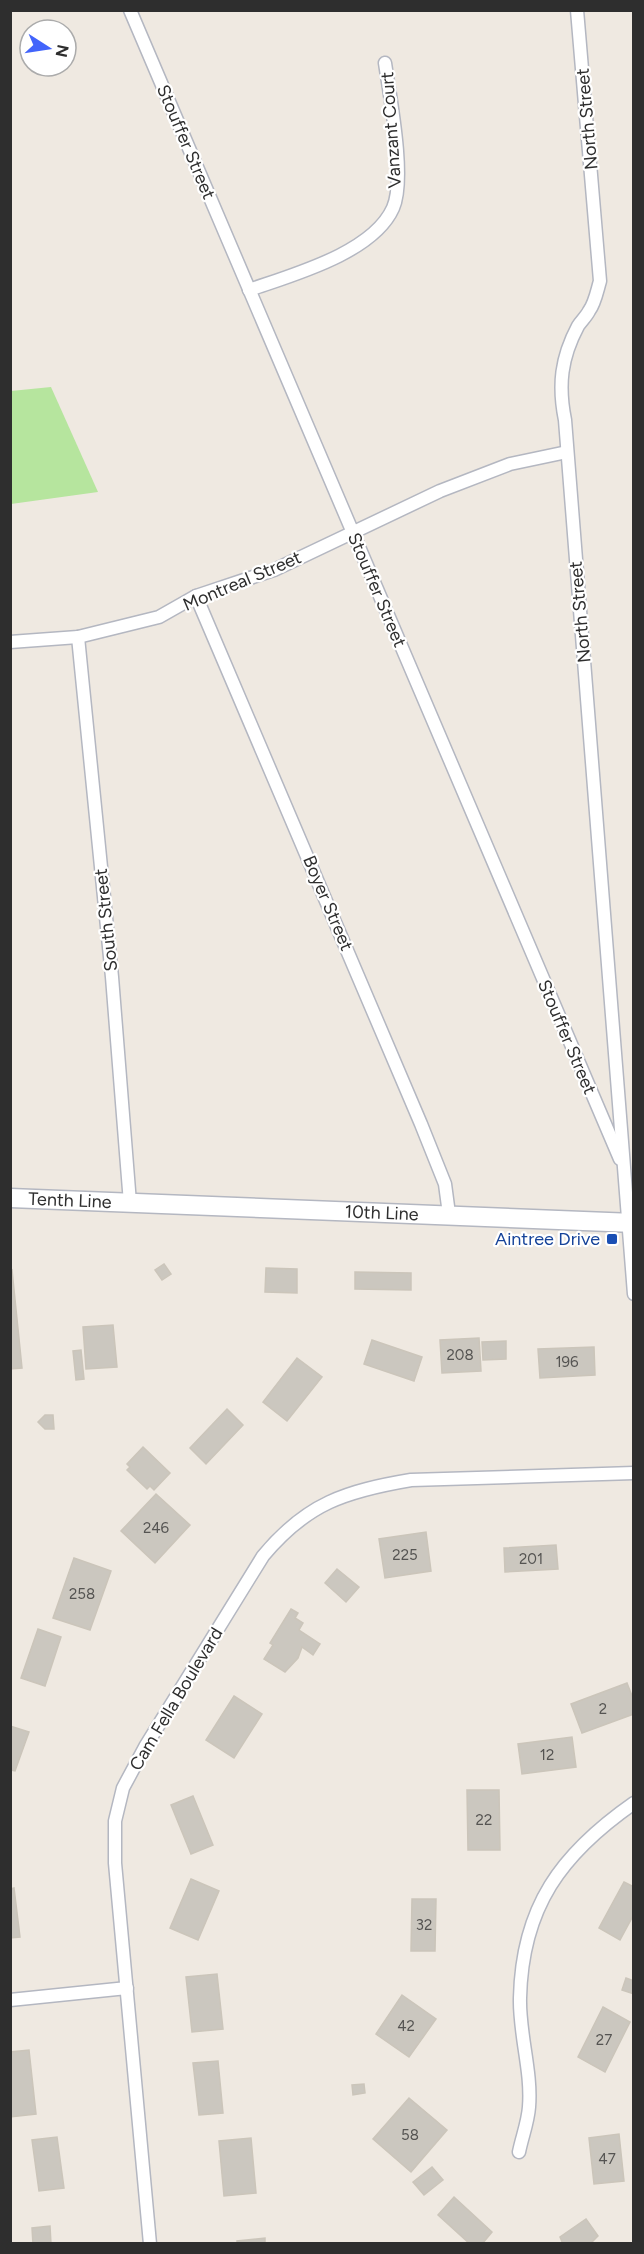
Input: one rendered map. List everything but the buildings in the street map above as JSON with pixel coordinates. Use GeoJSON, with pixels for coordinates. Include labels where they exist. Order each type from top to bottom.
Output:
{"type":"FeatureCollection","features":[{"type":"Feature","properties":{"kind":"main road","name":"Tenth Line"},"geometry":{"type":"LineString","coordinates":[[10,1198],[130,1203]]}},
{"type":"Feature","properties":{"kind":"main road","name":"10th Line"},"geometry":{"type":"LineString","coordinates":[[130,1203],[631,1222]]}},
{"type":"Feature","properties":{"kind":"street","name":"Stouffer Street"},"geometry":{"type":"LineString","coordinates":[[130,10],[624,1168]]}},
{"type":"Feature","properties":{"kind":"street","name":"North Street"},"geometry":{"type":"LineString","coordinates":[[578,10],[600,281],[590,310],[571,340],[560,377],[624,1168],[631,1222]]}},
{"type":"Feature","properties":{"kind":"street","name":"Vanzant Court"},"geometry":{"type":"LineString","coordinates":[[249,290],[313,267],[349,249],[376,231],[393,208],[398,179],[386,63]]}},
{"type":"Feature","properties":{"kind":"street","name":"Montreal Street"},"geometry":{"type":"LineString","coordinates":[[10,642],[78,637],[159,617],[196,596],[274,570],[440,491],[510,464],[567,452]]}},
{"type":"Feature","properties":{"kind":"street","name":"Boyer Street"},"geometry":{"type":"LineString","coordinates":[[196,596],[417,1113],[444,1184],[449,1214]]}},
{"type":"Feature","properties":{"kind":"street","name":"South Street"},"geometry":{"type":"LineString","coordinates":[[78,637],[112,977],[130,1203]]}},
{"type":"Feature","properties":{"kind":"street"},"geometry":{"type":"LineString","coordinates":[[631,1222],[633,1294]]}},
{"type":"Feature","properties":{"kind":"street","name":"Cam Fella Boulevard"},"geometry":{"type":"LineString","coordinates":[[150,2244],[115,1863],[115,1821],[123,1788],[144,1747],[250,1576],[280,1535],[296,1522],[344,1494],[411,1480],[633,1473]]}},
{"type":"Feature","properties":{"kind":"street"},"geometry":{"type":"LineString","coordinates":[[519,2152],[529,2107],[520,2000],[526,1944],[540,1904],[561,1866],[597,1828],[633,1803]]}},
{"type":"Feature","properties":{"kind":"street"},"geometry":{"type":"LineString","coordinates":[[10,2000],[127,1988]]}},
{"type":"Feature","properties":{"kind":"green space"},"geometry":{"type":"Polygon","coordinates":[[[51,387],[98,492],[11,504],[11,391],[51,387]]]}},
{"type":"Feature","properties":{"kind":"place","name":"Aintree Drive"},"geometry":{"type":"Point","coordinates":[612,1239]}}]}
